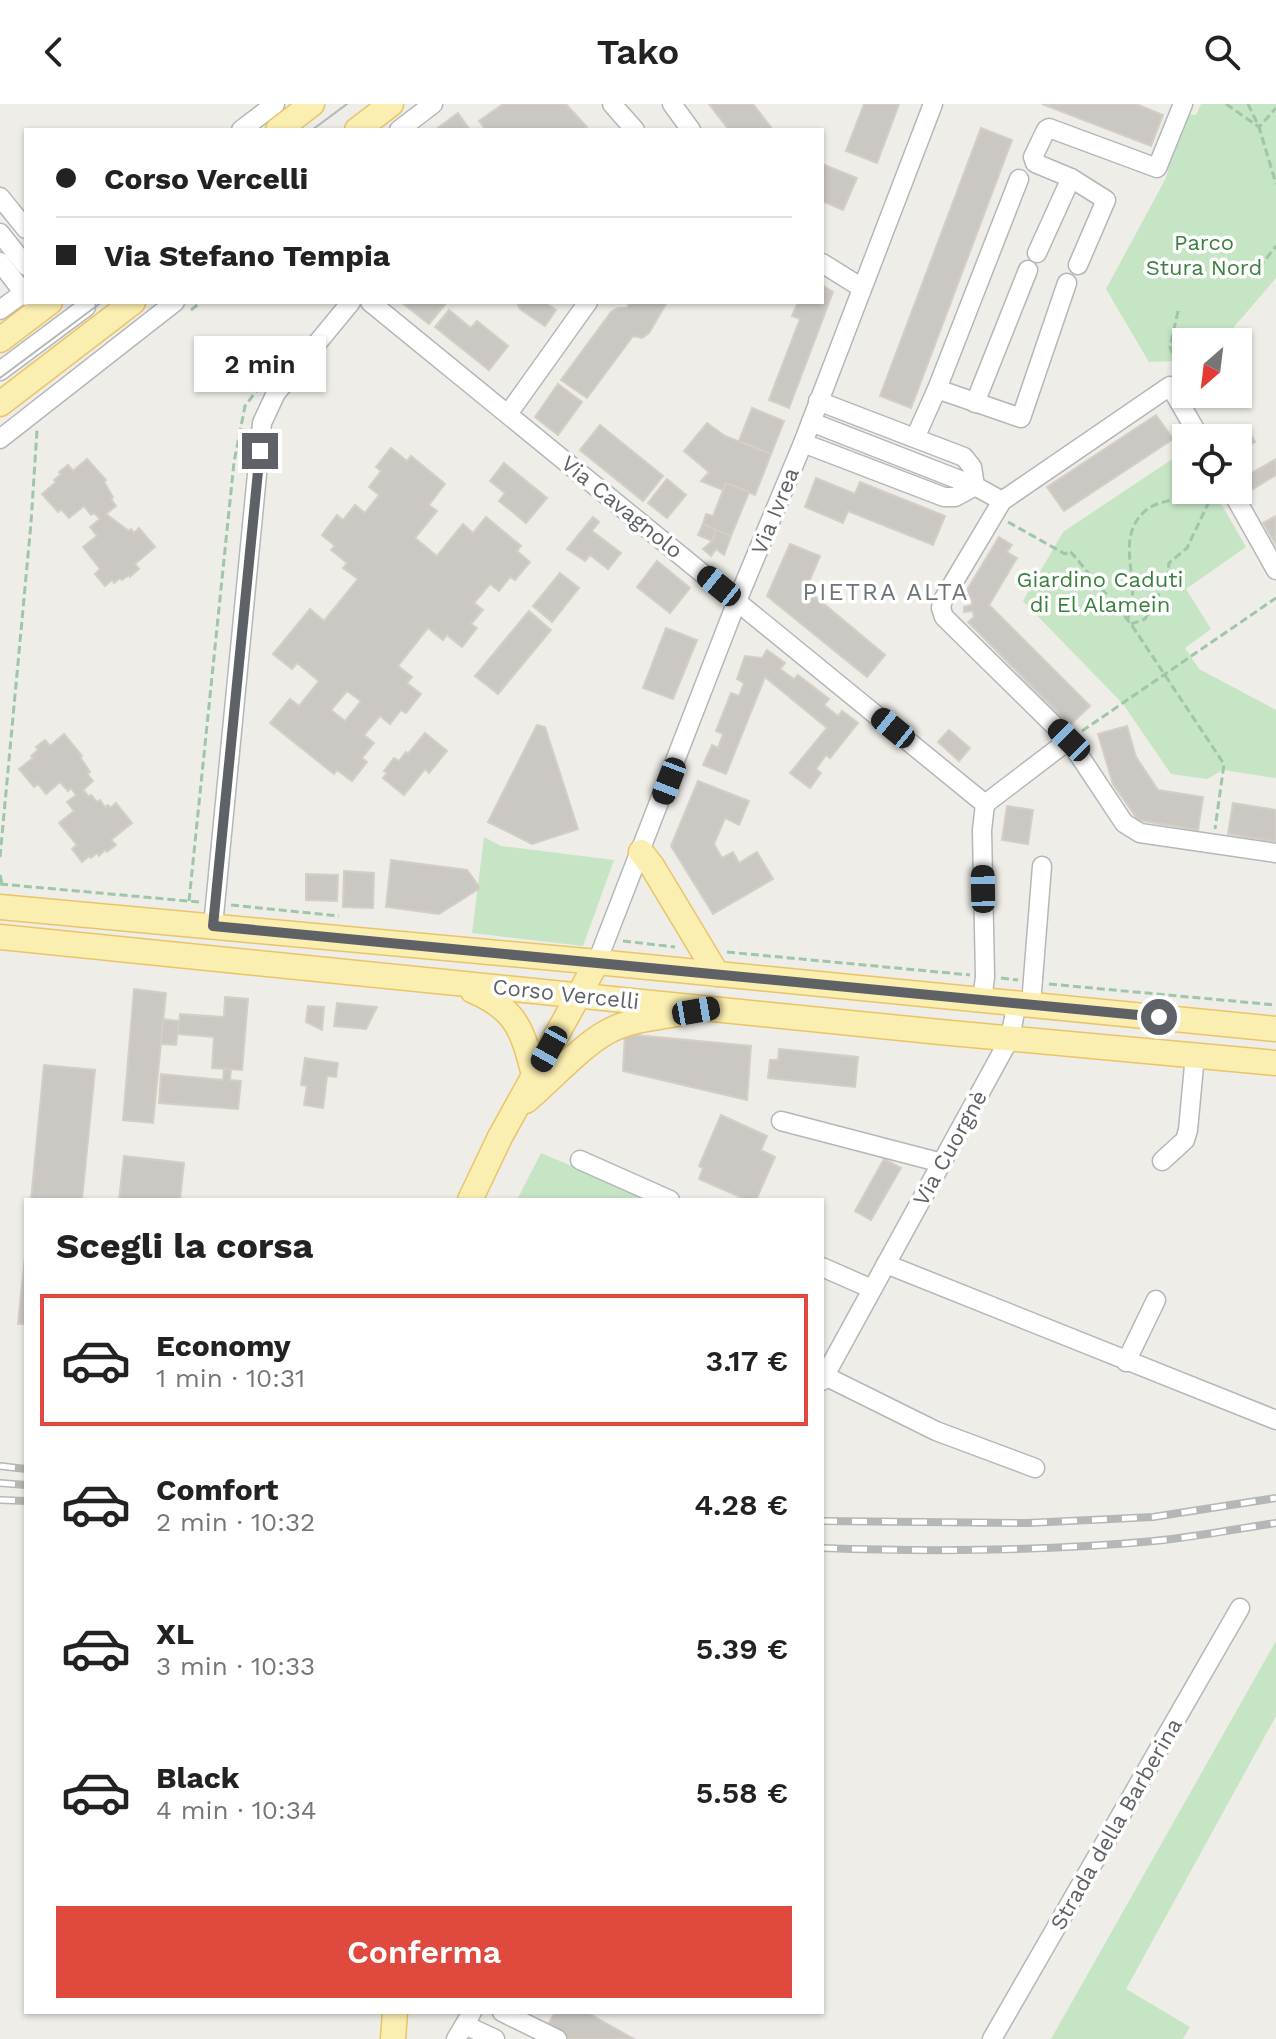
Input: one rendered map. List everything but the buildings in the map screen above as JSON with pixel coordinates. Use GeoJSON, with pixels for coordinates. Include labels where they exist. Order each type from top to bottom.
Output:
{"type":"FeatureCollection","features":[{"type":"Feature","properties":{"kind":"main road"},"geometry":{"type":"LineString","coordinates":[[281,128],[312,104]]}},
{"type":"Feature","properties":{"kind":"main road"},"geometry":{"type":"LineString","coordinates":[[360,128],[391,104]]}},
{"type":"Feature","properties":{"kind":"main road"},"geometry":{"type":"LineString","coordinates":[[0,340],[32,304]]}},
{"type":"Feature","properties":{"kind":"main road"},"geometry":{"type":"LineString","coordinates":[[0,404],[130,304]]}},
{"type":"Feature","properties":{"kind":"main road"},"geometry":{"type":"LineString","coordinates":[[641,852],[717,974]]}},
{"type":"Feature","properties":{"kind":"main road","name":"Corso Vercelli"},"geometry":{"type":"LineString","coordinates":[[1,896],[213,926],[717,974],[984,988],[1276,1029]]}},
{"type":"Feature","properties":{"kind":"main road","name":"Corso Vercelli"},"geometry":{"type":"LineString","coordinates":[[0,937],[1276,1063]]}},
{"type":"Feature","properties":{"kind":"main road"},"geometry":{"type":"LineString","coordinates":[[471,1198],[597,962]]}},
{"type":"Feature","properties":{"kind":"main road"},"geometry":{"type":"LineString","coordinates":[[452,983],[490,999],[511,1015],[521,1032],[534,1075]]}},
{"type":"Feature","properties":{"kind":"main road"},"geometry":{"type":"LineString","coordinates":[[518,1107],[610,1030],[642,1019],[715,1008]]}},
{"type":"Feature","properties":{"kind":"main road"},"geometry":{"type":"LineString","coordinates":[[393,2039],[395,2014]]}},
{"type":"Feature","properties":{"kind":"street"},"geometry":{"type":"LineString","coordinates":[[244,128],[275,104]]}},
{"type":"Feature","properties":{"kind":"street"},"geometry":{"type":"LineString","coordinates":[[402,128],[433,104]]}},
{"type":"Feature","properties":{"kind":"street"},"geometry":{"type":"LineString","coordinates":[[612,104],[633,128]]}},
{"type":"Feature","properties":{"kind":"street"},"geometry":{"type":"LineString","coordinates":[[672,104],[690,128]]}},
{"type":"Feature","properties":{"kind":"street","name":"Via Ivrea"},"geometry":{"type":"LineString","coordinates":[[597,962],[737,601],[803,443],[933,104]]}},
{"type":"Feature","properties":{"kind":"street"},"geometry":{"type":"LineString","coordinates":[[1078,265],[1106,200],[1071,178],[1035,163],[1033,157],[1046,130],[1049,128],[1157,168],[1183,104]]}},
{"type":"Feature","properties":{"kind":"street"},"geometry":{"type":"LineString","coordinates":[[975,403],[1071,178]]}},
{"type":"Feature","properties":{"kind":"street"},"geometry":{"type":"LineString","coordinates":[[915,438],[1019,179]]}},
{"type":"Feature","properties":{"kind":"street"},"geometry":{"type":"LineString","coordinates":[[0,197],[24,227]]}},
{"type":"Feature","properties":{"kind":"street"},"geometry":{"type":"LineString","coordinates":[[0,233],[24,263]]}},
{"type":"Feature","properties":{"kind":"street"},"geometry":{"type":"LineString","coordinates":[[0,262],[24,288]]}},
{"type":"Feature","properties":{"kind":"street"},"geometry":{"type":"LineString","coordinates":[[824,264],[862,288]]}},
{"type":"Feature","properties":{"kind":"street"},"geometry":{"type":"LineString","coordinates":[[937,389],[1021,418],[1067,283]]}},
{"type":"Feature","properties":{"kind":"street"},"geometry":{"type":"LineString","coordinates":[[0,310],[24,303]]}},
{"type":"Feature","properties":{"kind":"street"},"geometry":{"type":"LineString","coordinates":[[41,304],[116,347]]}},
{"type":"Feature","properties":{"kind":"street"},"geometry":{"type":"LineString","coordinates":[[0,439],[172,304]]}},
{"type":"Feature","properties":{"kind":"street"},"geometry":{"type":"LineString","coordinates":[[213,926],[262,423],[276,393],[349,304]]}},
{"type":"Feature","properties":{"kind":"street","name":"Via Cavagnolo"},"geometry":{"type":"LineString","coordinates":[[372,304],[985,804]]}},
{"type":"Feature","properties":{"kind":"street"},"geometry":{"type":"LineString","coordinates":[[508,414],[587,304]]}},
{"type":"Feature","properties":{"kind":"street"},"geometry":{"type":"LineString","coordinates":[[0,371],[84,305],[97,362]]}},
{"type":"Feature","properties":{"kind":"street"},"geometry":{"type":"LineString","coordinates":[[1192,424],[1170,386],[998,508],[941,608],[944,617],[1069,740],[1124,823],[1132,830],[1276,853]]}},
{"type":"Feature","properties":{"kind":"street"},"geometry":{"type":"LineString","coordinates":[[818,401],[964,457],[972,467],[975,486]]}},
{"type":"Feature","properties":{"kind":"street"},"geometry":{"type":"LineString","coordinates":[[811,422],[975,486],[998,508]]}},
{"type":"Feature","properties":{"kind":"street"},"geometry":{"type":"LineString","coordinates":[[803,443],[944,497],[955,497],[975,486]]}},
{"type":"Feature","properties":{"kind":"street"},"geometry":{"type":"LineString","coordinates":[[1239,504],[1276,570]]}},
{"type":"Feature","properties":{"kind":"street"},"geometry":{"type":"LineString","coordinates":[[984,988],[982,830],[985,804],[1069,740]]}},
{"type":"Feature","properties":{"kind":"street","name":"Via Cuorgnè"},"geometry":{"type":"LineString","coordinates":[[824,1376],[1010,1038],[1027,996],[1042,866]]}},
{"type":"Feature","properties":{"kind":"street"},"geometry":{"type":"LineString","coordinates":[[1162,1161],[1185,1140],[1195,1055]]}},
{"type":"Feature","properties":{"kind":"street"},"geometry":{"type":"LineString","coordinates":[[781,1121],[942,1163]]}},
{"type":"Feature","properties":{"kind":"street"},"geometry":{"type":"LineString","coordinates":[[580,1160],[666,1198]]}},
{"type":"Feature","properties":{"kind":"street"},"geometry":{"type":"LineString","coordinates":[[886,1264],[1276,1420]]}},
{"type":"Feature","properties":{"kind":"street"},"geometry":{"type":"LineString","coordinates":[[824,1268],[872,1289]]}},
{"type":"Feature","properties":{"kind":"street"},"geometry":{"type":"LineString","coordinates":[[1126,1362],[1156,1300]]}},
{"type":"Feature","properties":{"kind":"street"},"geometry":{"type":"LineString","coordinates":[[824,1378],[936,1431],[1035,1468]]}},
{"type":"Feature","properties":{"kind":"street","name":"Strada della Barberina"},"geometry":{"type":"LineString","coordinates":[[992,2039],[1240,1608]]}},
{"type":"Feature","properties":{"kind":"street"},"geometry":{"type":"LineString","coordinates":[[506,2014],[557,2039]]}},
{"type":"Feature","properties":{"kind":"street"},"geometry":{"type":"LineString","coordinates":[[464,2025],[495,2039]]}},
{"type":"Feature","properties":{"kind":"path"},"geometry":{"type":"LineString","coordinates":[[1226,104],[1259,127]]}},
{"type":"Feature","properties":{"kind":"path"},"geometry":{"type":"LineString","coordinates":[[1248,104],[1259,127],[1276,184]]}},
{"type":"Feature","properties":{"kind":"path"},"geometry":{"type":"LineString","coordinates":[[1259,127],[1276,108]]}},
{"type":"Feature","properties":{"kind":"path"},"geometry":{"type":"LineString","coordinates":[[1259,268],[1276,246]]}},
{"type":"Feature","properties":{"kind":"path"},"geometry":{"type":"LineString","coordinates":[[1174,328],[1178,311]]}},
{"type":"Feature","properties":{"kind":"path"},"geometry":{"type":"LineString","coordinates":[[0,857],[37,429]]}},
{"type":"Feature","properties":{"kind":"path"},"geometry":{"type":"LineString","coordinates":[[1129,623],[1133,582],[1128,552],[1136,521],[1154,505],[1172,501]]}},
{"type":"Feature","properties":{"kind":"path"},"geometry":{"type":"LineString","coordinates":[[1129,623],[1145,619],[1167,579],[1169,563],[1187,548],[1207,504]]}},
{"type":"Feature","properties":{"kind":"path"},"geometry":{"type":"LineString","coordinates":[[998,508],[1065,554],[1070,551],[1166,674],[1224,764],[1213,844]]}},
{"type":"Feature","properties":{"kind":"path"},"geometry":{"type":"LineString","coordinates":[[1069,740],[1276,598]]}},
{"type":"Feature","properties":{"kind":"path"},"geometry":{"type":"LineString","coordinates":[[0,875],[1,896]]}},
{"type":"Feature","properties":{"kind":"path"},"geometry":{"type":"LineString","coordinates":[[625,942],[1027,996],[1276,1005]]}},
{"type":"Feature","properties":{"kind":"green space","name":"Parco Stura Nord"},"geometry":{"type":"Polygon","coordinates":[[[1201,104],[1276,104],[1276,278],[1233,328],[1172,328],[1172,361],[1149,362],[1106,289],[1166,178],[1182,114],[1196,115],[1201,104]]]}},
{"type":"Feature","properties":{"kind":"green space","name":"Giardino Caduti di El Alamein"},"geometry":{"type":"Polygon","coordinates":[[[1172,459],[1172,504],[1221,504],[1246,547],[1186,589],[1211,629],[1185,648],[1199,669],[1276,710],[1276,778],[1223,770],[1207,779],[1171,774],[1123,704],[1023,601],[1063,532],[1172,459]]]}},
{"type":"Feature","properties":{"kind":"green space"},"geometry":{"type":"Polygon","coordinates":[[[484,837],[501,846],[614,860],[583,946],[472,933],[484,837]]]}},
{"type":"Feature","properties":{"kind":"green space"},"geometry":{"type":"Polygon","coordinates":[[[541,1153],[647,1198],[518,1198],[541,1153]]]}},
{"type":"Feature","properties":{"kind":"green space"},"geometry":{"type":"Polygon","coordinates":[[[1276,1641],[1276,1716],[1126,1989],[1190,2027],[1183,2039],[1051,2039],[1276,1641]]]}},
{"type":"Feature","properties":{"kind":"tram line"},"geometry":{"type":"LineString","coordinates":[[315,128],[347,104]]}},
{"type":"Feature","properties":{"kind":"tram line"},"geometry":{"type":"LineString","coordinates":[[0,378],[99,304]]}},
{"type":"Feature","properties":{"kind":"railway"},"geometry":{"type":"LineString","coordinates":[[0,1466],[24,1469]]}},
{"type":"Feature","properties":{"kind":"railway"},"geometry":{"type":"LineString","coordinates":[[0,1483],[24,1485]]}},
{"type":"Feature","properties":{"kind":"railway"},"geometry":{"type":"LineString","coordinates":[[824,1521],[1027,1523],[1153,1517],[1276,1498]]}},
{"type":"Feature","properties":{"kind":"railway"},"geometry":{"type":"LineString","coordinates":[[0,1500],[24,1501]]}},
{"type":"Feature","properties":{"kind":"railway"},"geometry":{"type":"LineString","coordinates":[[824,1548],[947,1550],[1071,1547],[1169,1539],[1276,1523]]}},
{"type":"Feature","properties":{"kind":"district","name":"PIETRA ALTA"},"geometry":{"type":"Point","coordinates":[886,592]}},
{"type":"Feature","properties":{"kind":"route"},"geometry":{"type":"LineString","coordinates":[[260,451],[213,926],[1159,1017]]}}]}
